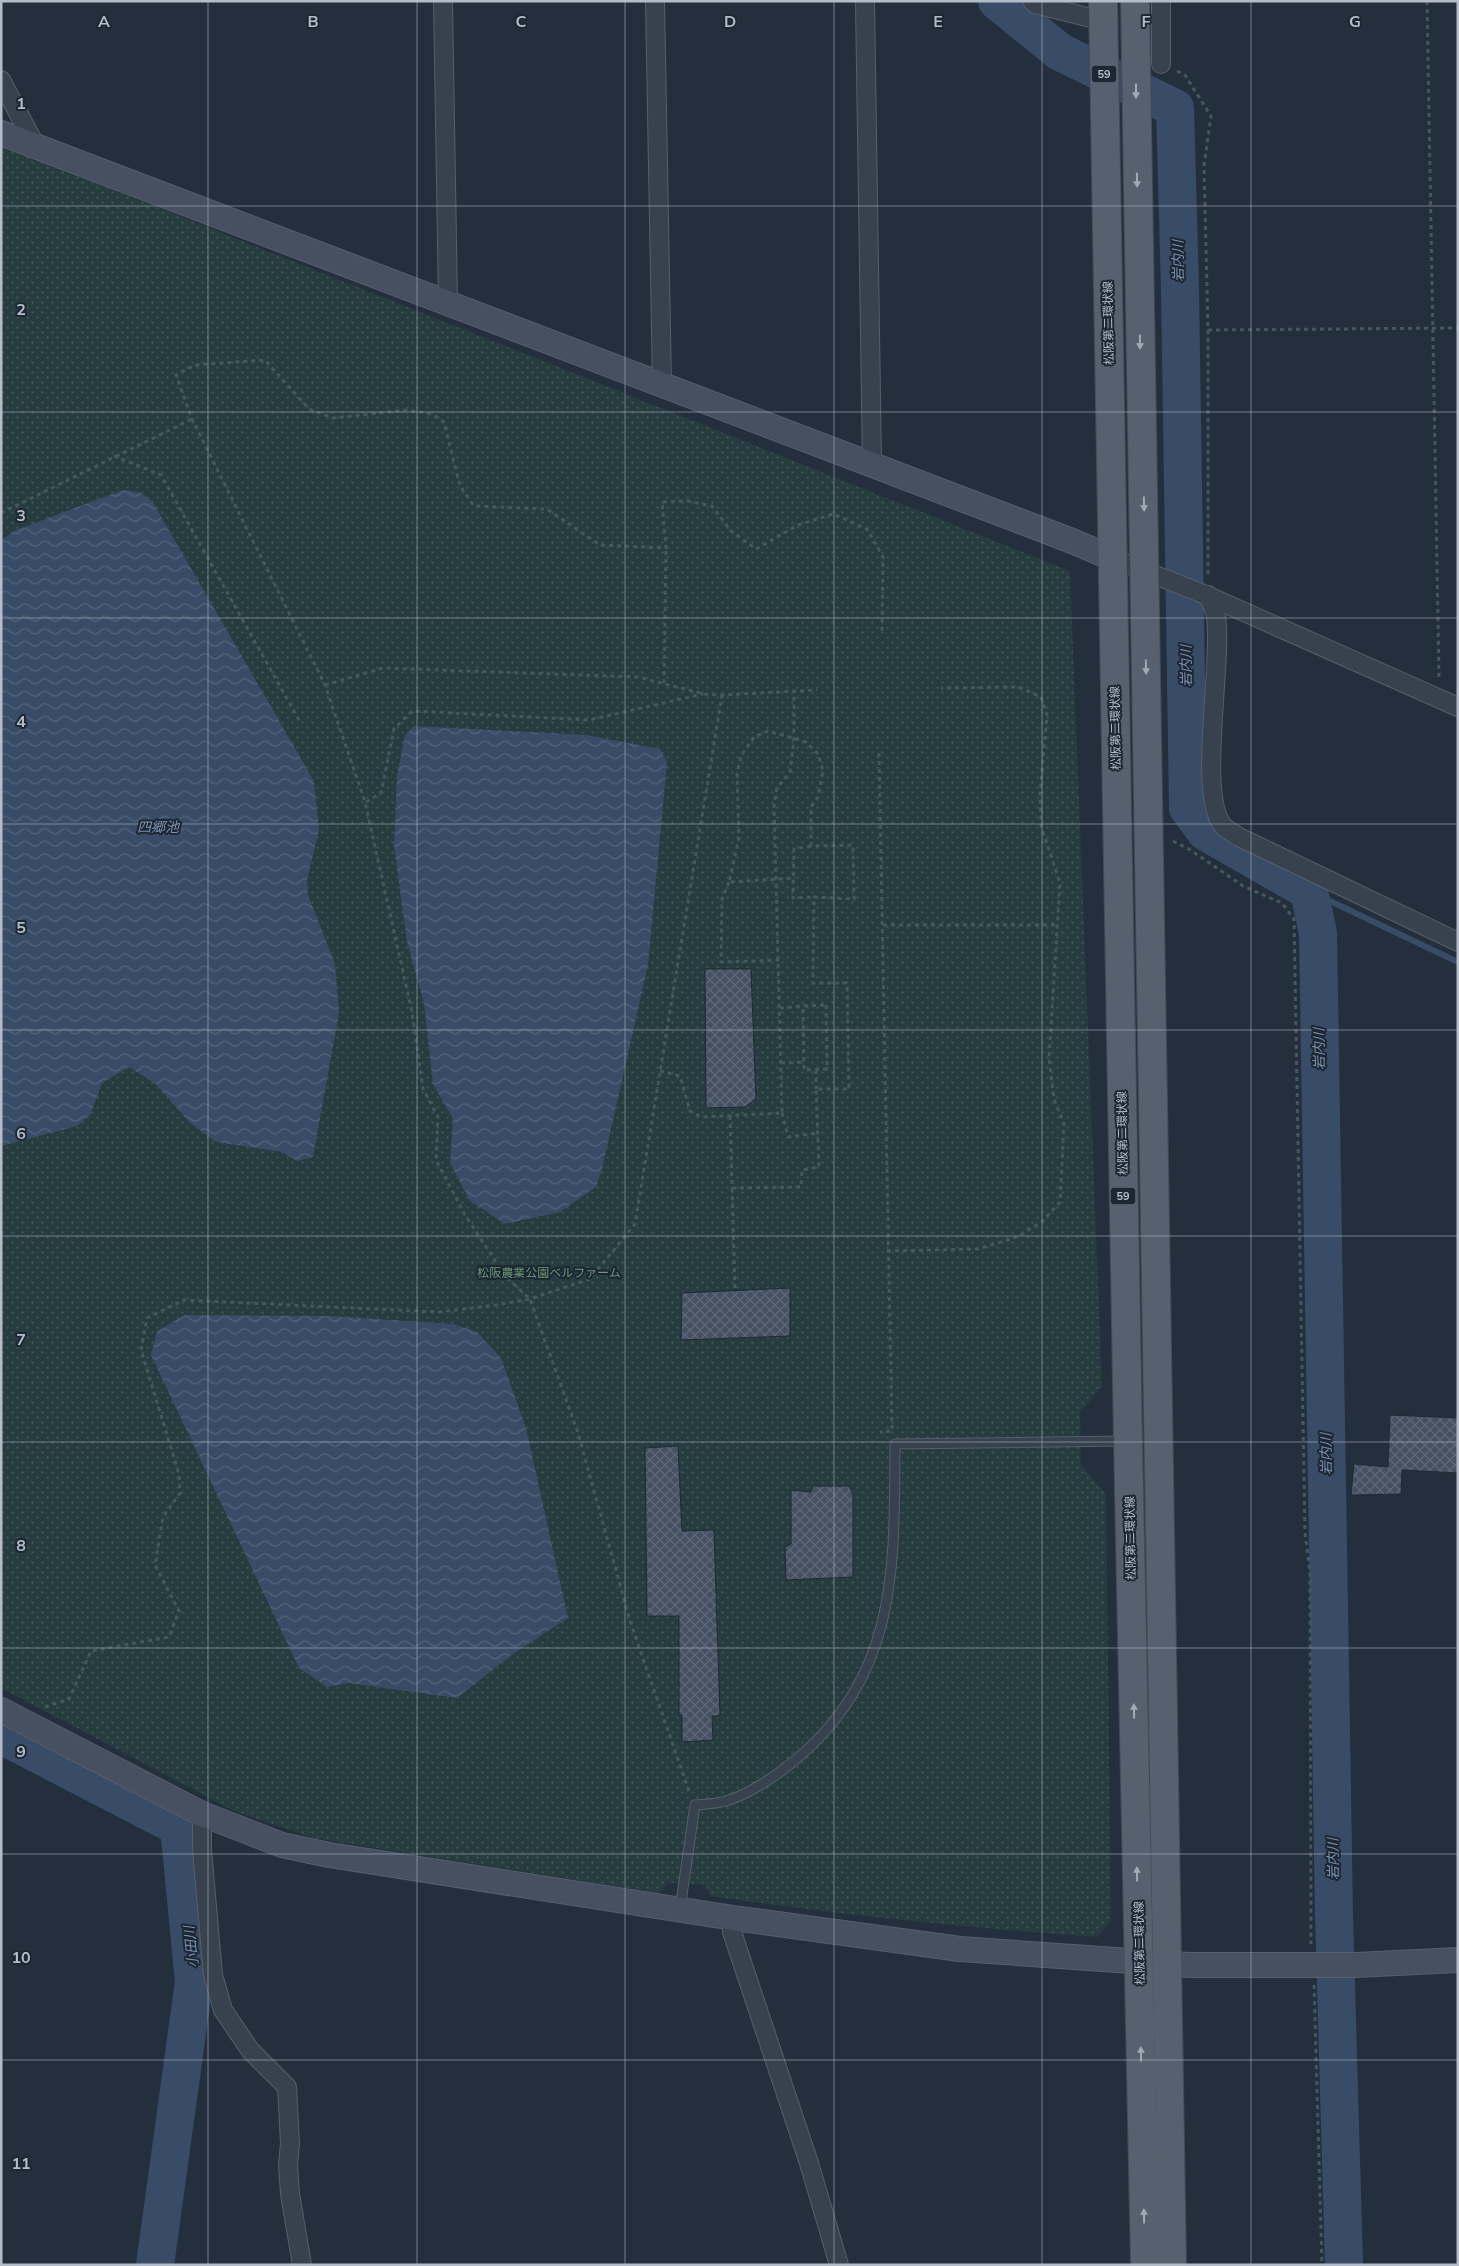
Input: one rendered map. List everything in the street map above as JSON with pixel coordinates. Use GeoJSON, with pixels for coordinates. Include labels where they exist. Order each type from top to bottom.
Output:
{"type":"FeatureCollection","features":[{"type":"Feature","properties":{"kind":"main road","name":"59"},"geometry":{"type":"LineString","coordinates":[[1135,1],[1136,131],[1155,575],[1148,833],[1172,2265]]}},
{"type":"Feature","properties":{"kind":"main road","name":"松阪第二環状線"},"geometry":{"type":"LineString","coordinates":[[1103,11],[1128,1440],[1145,2265]]}},
{"type":"Feature","properties":{"kind":"street"},"geometry":{"type":"LineString","coordinates":[[443,1],[448,303]]}},
{"type":"Feature","properties":{"kind":"street"},"geometry":{"type":"LineString","coordinates":[[655,1],[662,386]]}},
{"type":"Feature","properties":{"kind":"street"},"geometry":{"type":"LineString","coordinates":[[865,1],[872,465]]}},
{"type":"Feature","properties":{"kind":"street"},"geometry":{"type":"LineString","coordinates":[[1032,1],[1035,4],[1103,11]]}},
{"type":"Feature","properties":{"kind":"street"},"geometry":{"type":"LineString","coordinates":[[1161,1],[1162,64]]}},
{"type":"Feature","properties":{"kind":"street"},"geometry":{"type":"LineString","coordinates":[[1,80],[36,147]]}},
{"type":"Feature","properties":{"kind":"street"},"geometry":{"type":"LineString","coordinates":[[1,133],[872,465],[1207,595],[1458,707]]}},
{"type":"Feature","properties":{"kind":"street"},"geometry":{"type":"LineString","coordinates":[[1207,595],[1216,615],[1218,642],[1214,680],[1212,798],[1223,826],[1239,837],[1458,942]]}},
{"type":"Feature","properties":{"kind":"street"},"geometry":{"type":"LineString","coordinates":[[1,1710],[202,1814],[282,1845],[329,1855],[733,1918],[960,1948],[1166,1964],[1356,1965],[1458,1960]]}},
{"type":"Feature","properties":{"kind":"street"},"geometry":{"type":"LineString","coordinates":[[202,1814],[202,1850],[213,1975],[223,2010],[250,2050],[287,2087],[290,2194],[302,2265]]}},
{"type":"Feature","properties":{"kind":"street"},"geometry":{"type":"LineString","coordinates":[[733,1918],[732,1932],[809,2163],[839,2265]]}},
{"type":"Feature","properties":{"kind":"lane"},"geometry":{"type":"LineString","coordinates":[[680,1909],[695,1805],[722,1802],[782,1771],[805,1752],[840,1713],[871,1661],[882,1626],[894,1556],[895,1444],[1128,1440]]}},
{"type":"Feature","properties":{"kind":"path"},"geometry":{"type":"LineString","coordinates":[[1428,1],[1439,698]]}},
{"type":"Feature","properties":{"kind":"path"},"geometry":{"type":"LineString","coordinates":[[1162,64],[1185,75],[1211,116],[1204,166],[1208,330],[1207,595]]}},
{"type":"Feature","properties":{"kind":"path"},"geometry":{"type":"LineString","coordinates":[[1208,330],[1458,328]]}},
{"type":"Feature","properties":{"kind":"path"},"geometry":{"type":"LineString","coordinates":[[666,548],[600,545],[547,509],[474,506],[460,486],[444,422],[432,414],[407,410],[333,418],[309,408],[265,360],[195,365],[176,375],[192,419],[325,685],[365,802],[412,1012],[423,1089],[438,1117],[436,1160],[466,1215],[506,1276],[530,1299],[578,1433],[630,1621],[689,1791]]}},
{"type":"Feature","properties":{"kind":"path"},"geometry":{"type":"LineString","coordinates":[[1,513],[192,419]]}},
{"type":"Feature","properties":{"kind":"path"},"geometry":{"type":"LineString","coordinates":[[114,456],[161,475],[299,720]]}},
{"type":"Feature","properties":{"kind":"path"},"geometry":{"type":"LineString","coordinates":[[664,683],[666,548],[662,502],[688,501],[712,506],[731,530],[756,549],[798,526],[833,514],[867,529],[883,557],[882,631]]}},
{"type":"Feature","properties":{"kind":"path"},"geometry":{"type":"LineString","coordinates":[[325,685],[383,668],[638,677],[704,694],[722,695],[817,690]]}},
{"type":"Feature","properties":{"kind":"path"},"geometry":{"type":"LineString","coordinates":[[887,1251],[978,1249],[1017,1237],[1043,1221],[1060,1202],[1064,1124],[1054,1100],[1050,1058],[1056,925],[1060,883],[1041,826],[1040,794],[1047,715],[1041,696],[1019,687],[941,688]]}},
{"type":"Feature","properties":{"kind":"path"},"geometry":{"type":"LineString","coordinates":[[794,691],[794,738],[790,772],[777,788],[774,805],[782,1113],[788,1137],[818,1133]]}},
{"type":"Feature","properties":{"kind":"path"},"geometry":{"type":"LineString","coordinates":[[365,802],[381,793],[394,729],[412,711],[589,720],[704,694]]}},
{"type":"Feature","properties":{"kind":"path"},"geometry":{"type":"LineString","coordinates":[[36,1704],[44,1708],[69,1699],[92,1652],[169,1637],[179,1611],[155,1565],[163,1517],[180,1493],[179,1474],[141,1350],[147,1318],[184,1300],[439,1312],[530,1299],[590,1279],[635,1224],[722,695]]}},
{"type":"Feature","properties":{"kind":"path"},"geometry":{"type":"LineString","coordinates":[[779,960],[721,962],[722,899],[729,882],[739,838],[737,772],[741,756],[754,737],[768,731],[806,742],[818,754],[823,771],[818,797],[811,807],[811,846]]}},
{"type":"Feature","properties":{"kind":"path"},"geometry":{"type":"LineString","coordinates":[[879,753],[887,1251],[890,1275],[892,1431],[880,1432]]}},
{"type":"Feature","properties":{"kind":"path"},"geometry":{"type":"LineString","coordinates":[[1148,833],[1189,849],[1243,886],[1282,903],[1294,919],[1305,1533],[1310,1572],[1312,1964],[1322,2265]]}},
{"type":"Feature","properties":{"kind":"path"},"geometry":{"type":"LineString","coordinates":[[853,845],[854,899],[793,898],[795,878],[794,849],[811,846],[853,845]]}},
{"type":"Feature","properties":{"kind":"path"},"geometry":{"type":"LineString","coordinates":[[729,882],[795,878]]}},
{"type":"Feature","properties":{"kind":"path"},"geometry":{"type":"LineString","coordinates":[[814,897],[813,983],[847,983],[849,1089],[816,1089]]}},
{"type":"Feature","properties":{"kind":"path"},"geometry":{"type":"LineString","coordinates":[[883,925],[1056,925]]}},
{"type":"Feature","properties":{"kind":"path"},"geometry":{"type":"LineString","coordinates":[[780,1008],[803,1006],[826,1005],[827,1069],[804,1070],[803,1006]]}},
{"type":"Feature","properties":{"kind":"path"},"geometry":{"type":"LineString","coordinates":[[781,1064],[804,1062]]}},
{"type":"Feature","properties":{"kind":"path"},"geometry":{"type":"LineString","coordinates":[[732,1188],[801,1187],[802,1170],[819,1167],[816,1070]]}},
{"type":"Feature","properties":{"kind":"path"},"geometry":{"type":"LineString","coordinates":[[660,1071],[680,1076],[690,1111],[701,1117],[782,1113]]}},
{"type":"Feature","properties":{"kind":"path"},"geometry":{"type":"LineString","coordinates":[[730,1116],[735,1290]]}},
{"type":"Feature","properties":{"kind":"green space","name":"松阪農業公園ベルファーム"},"geometry":{"type":"Polygon","coordinates":[[[1,145],[1070,571],[1102,1387],[1080,1412],[1081,1465],[1106,1494],[1111,1920],[1097,1937],[904,1920],[759,1903],[711,1896],[705,1885],[669,1883],[659,1893],[313,1838],[234,1811],[1,1688],[1,145]]]}},
{"type":"Feature","properties":{"kind":"water","name":"四郷池"},"geometry":{"type":"Polygon","coordinates":[[[123,490],[139,492],[152,501],[314,781],[319,830],[307,879],[308,895],[335,964],[339,1013],[313,1157],[297,1161],[283,1152],[216,1142],[189,1122],[156,1084],[129,1067],[102,1083],[90,1115],[77,1126],[1,1146],[1,540],[16,530],[123,490]]]}},
{"type":"Feature","properties":{"kind":"water"},"geometry":{"type":"Polygon","coordinates":[[[414,726],[586,735],[660,749],[667,762],[648,965],[602,1169],[596,1187],[560,1212],[505,1224],[470,1201],[450,1163],[453,1119],[433,1084],[424,1003],[407,942],[394,846],[397,776],[405,735],[414,726]]]}},
{"type":"Feature","properties":{"kind":"water"},"geometry":{"type":"Polygon","coordinates":[[[185,1315],[329,1316],[453,1324],[477,1332],[501,1358],[526,1428],[568,1618],[513,1654],[457,1698],[349,1683],[327,1687],[299,1668],[151,1355],[157,1331],[185,1315]]]}},
{"type":"Feature","properties":{"kind":"building"},"geometry":{"type":"Polygon","coordinates":[[[705,969],[751,969],[756,1099],[745,1107],[706,1108],[705,969]]]}},
{"type":"Feature","properties":{"kind":"building"},"geometry":{"type":"Polygon","coordinates":[[[790,1288],[790,1336],[681,1340],[682,1293],[790,1288]]]}},
{"type":"Feature","properties":{"kind":"building"},"geometry":{"type":"Polygon","coordinates":[[[1390,1415],[1458,1418],[1458,1473],[1402,1470],[1401,1494],[1351,1495],[1354,1464],[1388,1467],[1390,1415]]]}},
{"type":"Feature","properties":{"kind":"building"},"geometry":{"type":"Polygon","coordinates":[[[678,1446],[682,1531],[714,1530],[720,1716],[712,1716],[713,1740],[682,1742],[682,1715],[679,1715],[679,1616],[647,1616],[645,1448],[678,1446]]]}},
{"type":"Feature","properties":{"kind":"building"},"geometry":{"type":"Polygon","coordinates":[[[813,1486],[849,1486],[853,1494],[853,1577],[786,1580],[785,1547],[791,1544],[791,1490],[811,1492],[813,1486]]]}},
{"type":"Feature","properties":{"kind":"waterway","name":"岩内川"},"geometry":{"type":"LineString","coordinates":[[997,1],[1060,52],[1175,108],[1180,290],[1188,808],[1206,832],[1309,891],[1318,933],[1334,1915],[1344,2265]]}},
{"type":"Feature","properties":{"kind":"waterway"},"geometry":{"type":"LineString","coordinates":[[1309,891],[1458,962]]}},
{"type":"Feature","properties":{"kind":"waterway","name":"小田川"},"geometry":{"type":"LineString","coordinates":[[1,1735],[179,1827],[194,1982],[155,2265]]}}]}
